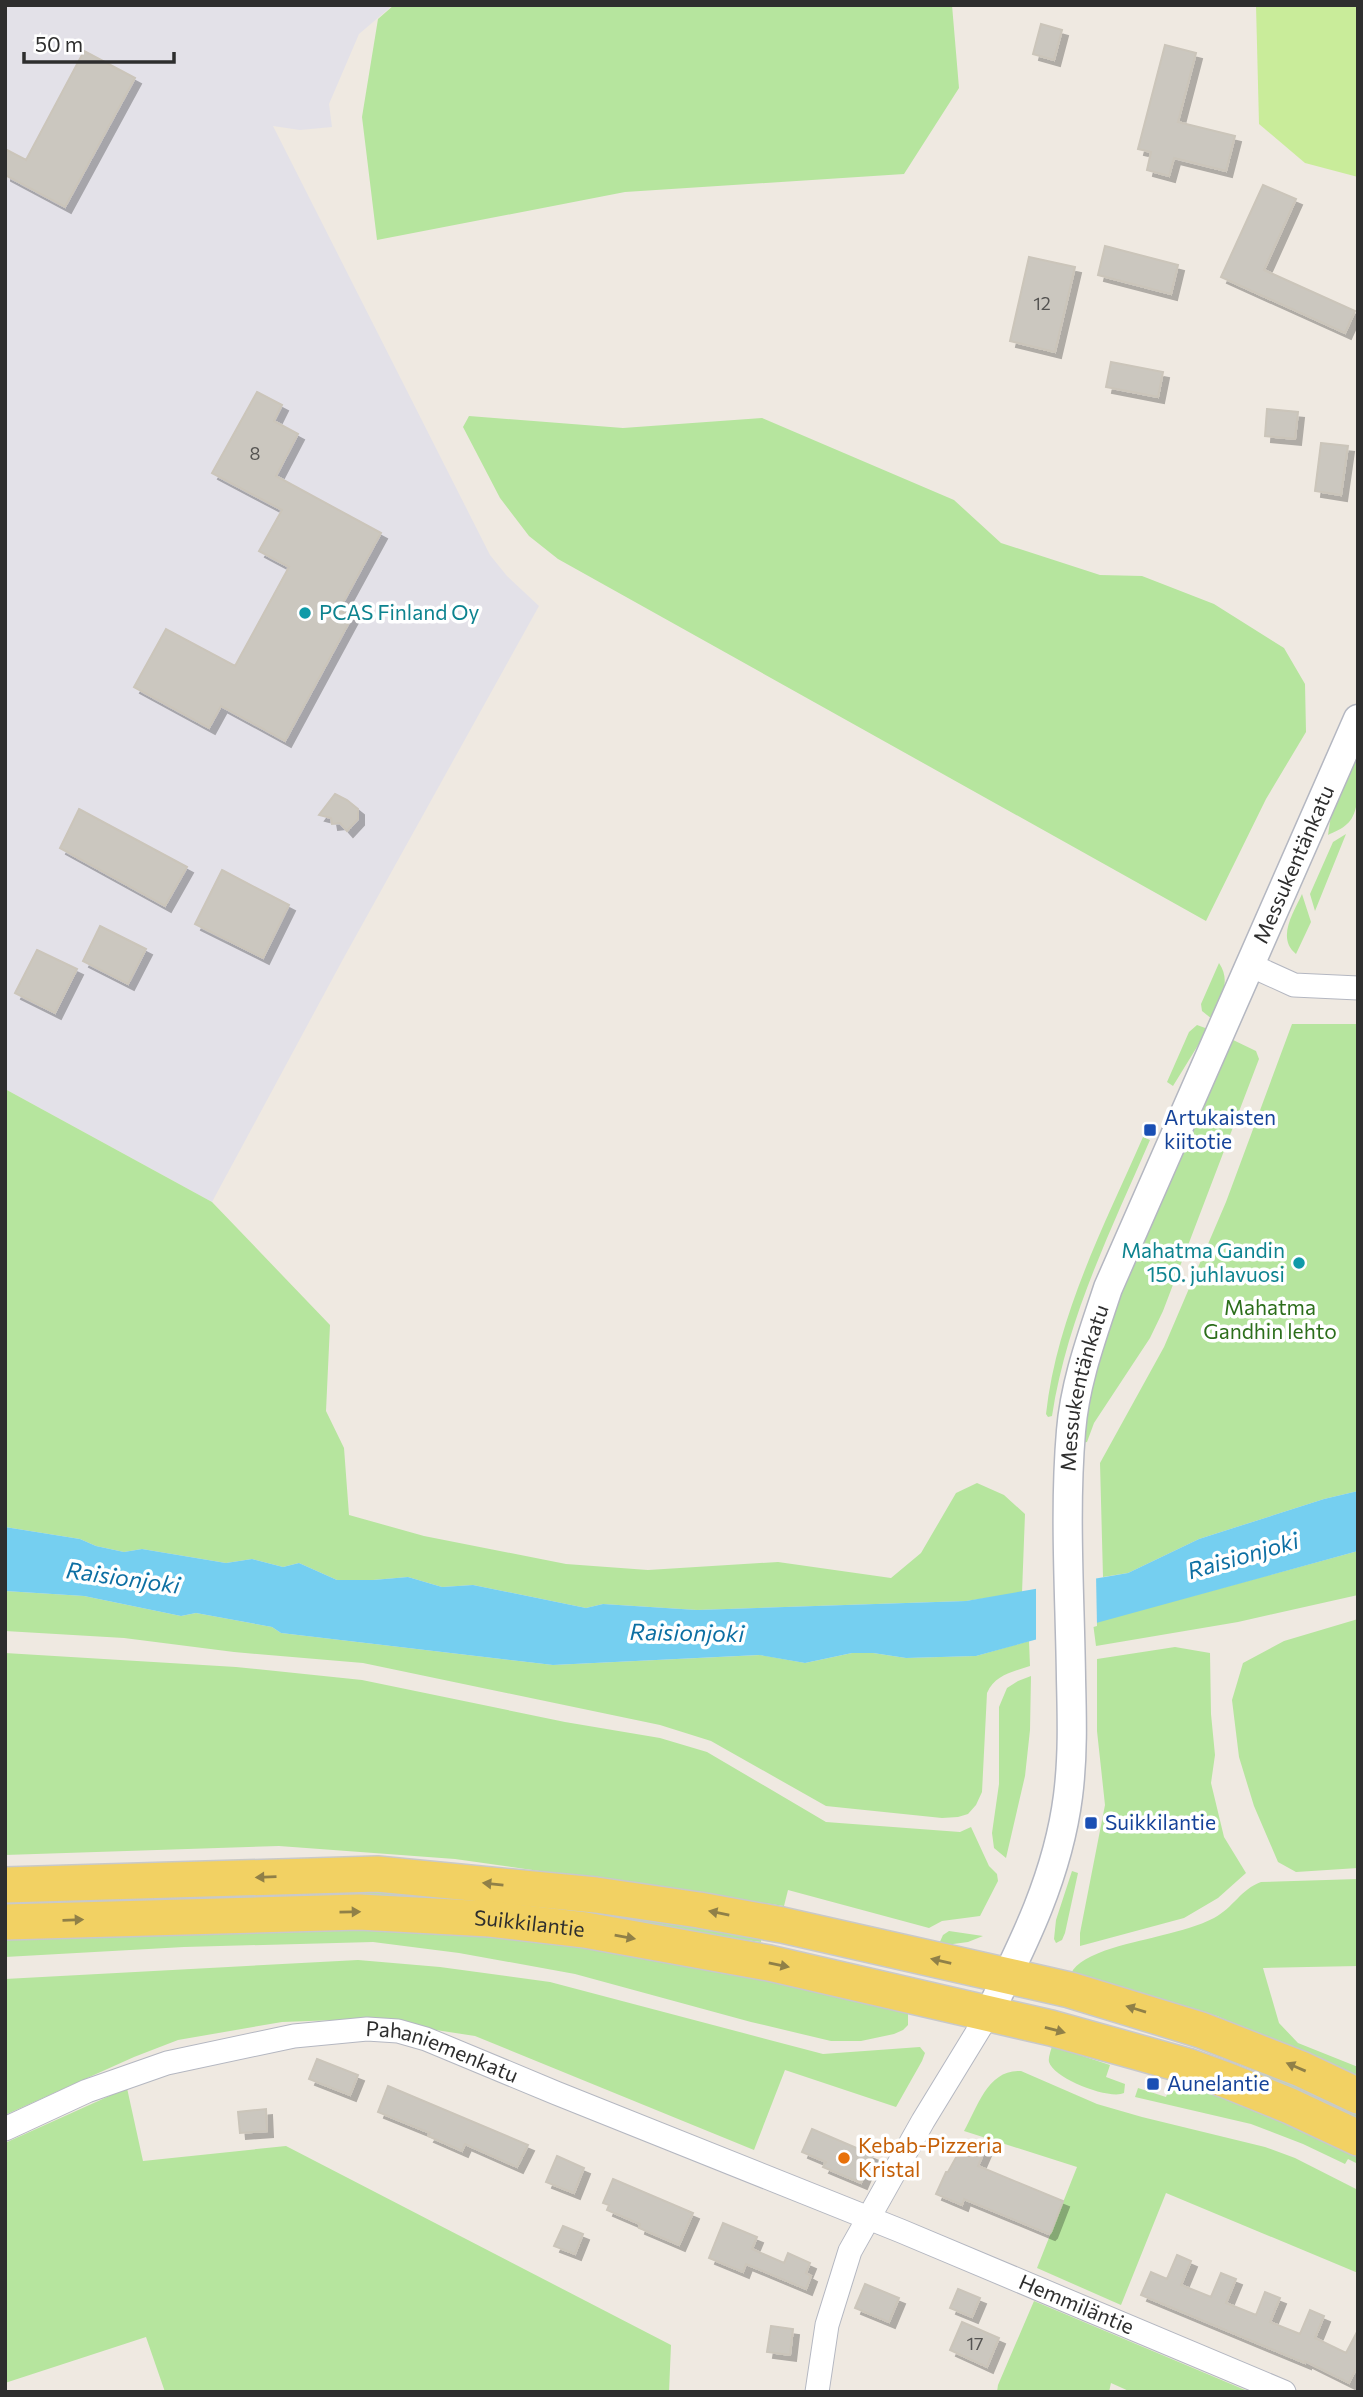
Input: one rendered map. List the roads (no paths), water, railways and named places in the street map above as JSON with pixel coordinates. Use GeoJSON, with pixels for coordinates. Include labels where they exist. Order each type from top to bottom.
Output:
{"type":"FeatureCollection","features":[{"type":"Feature","properties":{"kind":"main road","name":"Suikkilantie"},"geometry":{"type":"LineString","coordinates":[[5,1885],[377,1874],[596,1895],[699,1910],[791,1927],[1070,1990],[1202,2030],[1301,2069],[1358,2096]]}},
{"type":"Feature","properties":{"kind":"main road","name":"Suikkilantie"},"geometry":{"type":"LineString","coordinates":[[5,1922],[359,1912],[489,1919],[585,1930],[688,1947],[850,1980],[989,2013],[1187,2066],[1290,2106],[1358,2138]]}},
{"type":"Feature","properties":{"kind":"street","name":"Messukentänkatu"},"geometry":{"type":"LineString","coordinates":[[989,2013],[1037,1915],[1063,1826],[1069,1794],[1072,1731],[1069,1531],[1071,1429],[1079,1379],[1108,1287],[1358,719]]}},
{"type":"Feature","properties":{"kind":"street"},"geometry":{"type":"LineString","coordinates":[[1250,965],[1294,985],[1358,988]]}},
{"type":"Feature","properties":{"kind":"street"},"geometry":{"type":"LineString","coordinates":[[817,2392],[827,2325],[850,2251],[936,2098],[989,2013]]}},
{"type":"Feature","properties":{"kind":"street","name":"Pahaniemenkatu"},"geometry":{"type":"LineString","coordinates":[[5,2129],[87,2091],[167,2063],[294,2036],[367,2029],[398,2031],[426,2039],[867,2218]]}},
{"type":"Feature","properties":{"kind":"street","name":"Hemmiläntie"},"geometry":{"type":"LineString","coordinates":[[867,2218],[1284,2392]]}},
{"type":"Feature","properties":{"kind":"water","name":"Raisionjoki"},"geometry":{"type":"Polygon","coordinates":[[[1358,1491],[1358,1551],[976,1656],[906,1658],[852,1653],[805,1663],[759,1655],[553,1665],[281,1633],[272,1627],[196,1613],[181,1616],[84,1596],[5,1591],[5,1527],[80,1539],[96,1546],[124,1552],[142,1549],[226,1563],[252,1559],[283,1567],[299,1563],[337,1580],[408,1577],[442,1587],[473,1585],[586,1608],[603,1604],[697,1610],[966,1601],[1128,1573],[1199,1539],[1324,1499],[1358,1491]]]}},
{"type":"Feature","properties":{"kind":"place","name":"PCAS Finland Oy"},"geometry":{"type":"Point","coordinates":[305,613]}},
{"type":"Feature","properties":{"kind":"place","name":"Artukaisten kiitotie"},"geometry":{"type":"Point","coordinates":[1150,1130]}},
{"type":"Feature","properties":{"kind":"place","name":"Mahatma Gandin 150. juhlavuosi"},"geometry":{"type":"Point","coordinates":[1299,1263]}},
{"type":"Feature","properties":{"kind":"place","name":"Suikkilantie"},"geometry":{"type":"Point","coordinates":[1091,1823]}},
{"type":"Feature","properties":{"kind":"place","name":"Aunelantie"},"geometry":{"type":"Point","coordinates":[1153,2084]}},
{"type":"Feature","properties":{"kind":"place","name":"Kebab-Pizzeria Kristal"},"geometry":{"type":"Point","coordinates":[844,2158]}},
{"type":"Feature","properties":{"kind":"park label","name":"Mahatma Gandhin lehto"},"geometry":{"type":"Point","coordinates":[1270,1320]}}]}
